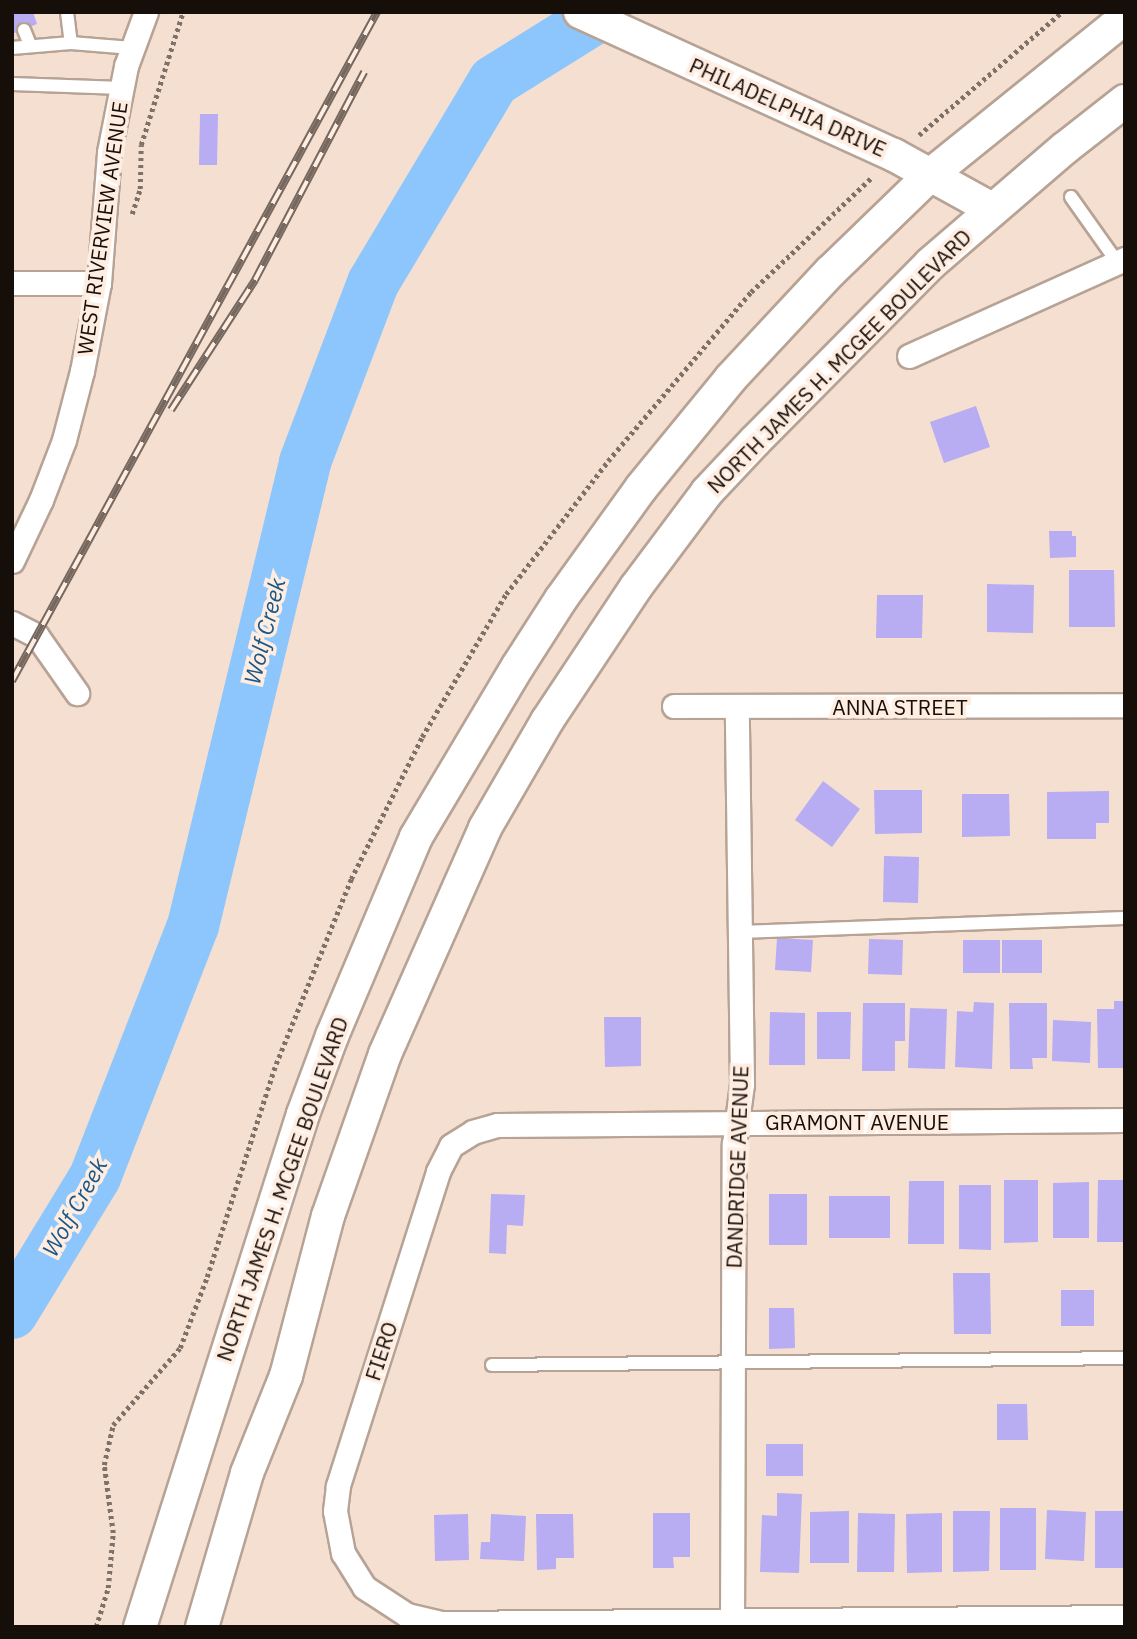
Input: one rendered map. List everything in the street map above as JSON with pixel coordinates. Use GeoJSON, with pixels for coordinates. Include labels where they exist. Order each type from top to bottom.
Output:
{"type":"FeatureCollection","features":[{"type":"Feature","properties":{"kind":"main road","name":"PHILADELPHIA DRIVE"},"geometry":{"type":"LineString","coordinates":[[580,12],[894,155],[992,209]]}},
{"type":"Feature","properties":{"kind":"main road","name":"NORTH JAMES H. MCGEE BOULEVARD"},"geometry":{"type":"LineString","coordinates":[[140,1627],[303,1114],[377,925],[416,838],[532,644],[641,488],[731,378],[830,272],[929,176],[1125,18]]}},
{"type":"Feature","properties":{"kind":"main road","name":"NORTH JAMES H. MCGEE BOULEVARD"},"geometry":{"type":"LineString","coordinates":[[202,1627],[247,1473],[286,1376],[328,1216],[385,1054],[485,828],[547,721],[621,610],[707,492],[930,264],[992,209],[1125,101]]}},
{"type":"Feature","properties":{"kind":"street","name":"WEST RIVERVIEW AVENUE"},"geometry":{"type":"LineString","coordinates":[[12,561],[41,500],[64,440],[82,371],[99,283],[109,152],[132,48],[146,12]]}},
{"type":"Feature","properties":{"kind":"street"},"geometry":{"type":"LineString","coordinates":[[909,356],[1121,261]]}},
{"type":"Feature","properties":{"kind":"street"},"geometry":{"type":"LineString","coordinates":[[12,283],[99,283]]}},
{"type":"Feature","properties":{"kind":"street"},"geometry":{"type":"LineString","coordinates":[[12,623],[37,636],[77,693]]}},
{"type":"Feature","properties":{"kind":"street","name":"ANNA STREET"},"geometry":{"type":"LineString","coordinates":[[674,706],[1125,705]]}},
{"type":"Feature","properties":{"kind":"street","name":"DANDRIDGE AVENUE"},"geometry":{"type":"LineString","coordinates":[[732,1624],[732,1364],[737,1123],[742,1084],[737,707]]}},
{"type":"Feature","properties":{"kind":"street","name":"GRAMONT AVENUE"},"geometry":{"type":"LineString","coordinates":[[466,1137],[497,1125],[1125,1119]]}},
{"type":"Feature","properties":{"kind":"street","name":"FIERO"},"geometry":{"type":"LineString","coordinates":[[466,1137],[451,1146],[438,1172],[338,1486],[335,1510],[338,1537],[365,1587],[394,1609],[407,1615],[442,1623],[732,1624],[1125,1617]]}},
{"type":"Feature","properties":{"kind":"lane"},"geometry":{"type":"LineString","coordinates":[[67,12],[71,43]]}},
{"type":"Feature","properties":{"kind":"lane"},"geometry":{"type":"LineString","coordinates":[[23,30],[30,45]]}},
{"type":"Feature","properties":{"kind":"lane"},"geometry":{"type":"LineString","coordinates":[[12,48],[71,43],[132,48]]}},
{"type":"Feature","properties":{"kind":"lane"},"geometry":{"type":"LineString","coordinates":[[13,81],[122,88]]}},
{"type":"Feature","properties":{"kind":"lane"},"geometry":{"type":"LineString","coordinates":[[1071,197],[1121,261]]}},
{"type":"Feature","properties":{"kind":"lane"},"geometry":{"type":"LineString","coordinates":[[739,932],[1125,918]]}},
{"type":"Feature","properties":{"kind":"lane"},"geometry":{"type":"LineString","coordinates":[[492,1365],[1125,1358]]}},
{"type":"Feature","properties":{"kind":"building"},"geometry":{"type":"Polygon","coordinates":[[[12,12],[33,12],[37,24],[12,34],[12,12]]]}},
{"type":"Feature","properties":{"kind":"building"},"geometry":{"type":"Polygon","coordinates":[[[200,114],[218,114],[217,165],[199,165],[200,114]]]}},
{"type":"Feature","properties":{"kind":"building"},"geometry":{"type":"Polygon","coordinates":[[[976,406],[990,447],[944,463],[930,422],[976,406]]]}},
{"type":"Feature","properties":{"kind":"building"},"geometry":{"type":"Polygon","coordinates":[[[1049,531],[1072,531],[1072,536],[1076,536],[1076,557],[1050,558],[1049,531]]]}},
{"type":"Feature","properties":{"kind":"building"},"geometry":{"type":"Polygon","coordinates":[[[1069,570],[1114,570],[1115,627],[1069,627],[1069,570]]]}},
{"type":"Feature","properties":{"kind":"building"},"geometry":{"type":"Polygon","coordinates":[[[987,584],[1034,585],[1033,633],[987,632],[987,584]]]}},
{"type":"Feature","properties":{"kind":"building"},"geometry":{"type":"Polygon","coordinates":[[[877,595],[923,595],[922,638],[876,638],[877,595]]]}},
{"type":"Feature","properties":{"kind":"building"},"geometry":{"type":"Polygon","coordinates":[[[823,781],[860,809],[832,847],[795,820],[823,781]]]}},
{"type":"Feature","properties":{"kind":"building"},"geometry":{"type":"Polygon","coordinates":[[[874,790],[922,790],[922,833],[875,834],[874,790]]]}},
{"type":"Feature","properties":{"kind":"building"},"geometry":{"type":"Polygon","coordinates":[[[1109,791],[1109,823],[1096,823],[1096,839],[1047,839],[1047,792],[1109,791]]]}},
{"type":"Feature","properties":{"kind":"building"},"geometry":{"type":"Polygon","coordinates":[[[962,794],[1009,794],[1010,836],[962,837],[962,794]]]}},
{"type":"Feature","properties":{"kind":"building"},"geometry":{"type":"Polygon","coordinates":[[[884,856],[919,857],[918,903],[883,902],[884,856]]]}},
{"type":"Feature","properties":{"kind":"building"},"geometry":{"type":"Polygon","coordinates":[[[777,938],[813,940],[811,972],[775,970],[777,938]]]}},
{"type":"Feature","properties":{"kind":"building"},"geometry":{"type":"Polygon","coordinates":[[[869,939],[903,940],[902,975],[868,974],[869,939]]]}},
{"type":"Feature","properties":{"kind":"building"},"geometry":{"type":"Polygon","coordinates":[[[963,940],[1000,940],[1000,973],[963,973],[963,940]]]}},
{"type":"Feature","properties":{"kind":"building"},"geometry":{"type":"Polygon","coordinates":[[[1002,940],[1042,940],[1042,973],[1002,973],[1002,940]]]}},
{"type":"Feature","properties":{"kind":"building"},"geometry":{"type":"Polygon","coordinates":[[[1114,1001],[1125,1001],[1125,1068],[1098,1068],[1097,1009],[1114,1009],[1114,1001]]]}},
{"type":"Feature","properties":{"kind":"building"},"geometry":{"type":"Polygon","coordinates":[[[974,1002],[994,1003],[992,1069],[955,1067],[957,1011],[973,1012],[974,1002]]]}},
{"type":"Feature","properties":{"kind":"building"},"geometry":{"type":"Polygon","coordinates":[[[863,1003],[905,1003],[905,1041],[895,1041],[895,1071],[862,1071],[863,1003]]]}},
{"type":"Feature","properties":{"kind":"building"},"geometry":{"type":"Polygon","coordinates":[[[1009,1003],[1047,1003],[1047,1058],[1032,1058],[1033,1069],[1010,1069],[1009,1003]]]}},
{"type":"Feature","properties":{"kind":"building"},"geometry":{"type":"Polygon","coordinates":[[[910,1008],[947,1009],[945,1069],[908,1068],[910,1008]]]}},
{"type":"Feature","properties":{"kind":"building"},"geometry":{"type":"Polygon","coordinates":[[[770,1012],[805,1013],[805,1065],[769,1065],[770,1012]]]}},
{"type":"Feature","properties":{"kind":"building"},"geometry":{"type":"Polygon","coordinates":[[[817,1012],[851,1012],[850,1059],[817,1059],[817,1012]]]}},
{"type":"Feature","properties":{"kind":"building"},"geometry":{"type":"Polygon","coordinates":[[[604,1017],[641,1017],[641,1066],[605,1067],[604,1017]]]}},
{"type":"Feature","properties":{"kind":"building"},"geometry":{"type":"Polygon","coordinates":[[[1053,1020],[1091,1022],[1090,1063],[1052,1061],[1053,1020]]]}},
{"type":"Feature","properties":{"kind":"building"},"geometry":{"type":"Polygon","coordinates":[[[1004,1180],[1038,1180],[1038,1242],[1004,1243],[1004,1180]]]}},
{"type":"Feature","properties":{"kind":"building"},"geometry":{"type":"Polygon","coordinates":[[[1098,1180],[1125,1180],[1125,1242],[1097,1242],[1098,1180]]]}},
{"type":"Feature","properties":{"kind":"building"},"geometry":{"type":"Polygon","coordinates":[[[909,1181],[944,1181],[944,1244],[908,1244],[909,1181]]]}},
{"type":"Feature","properties":{"kind":"building"},"geometry":{"type":"Polygon","coordinates":[[[1089,1182],[1089,1238],[1053,1238],[1053,1183],[1089,1182]]]}},
{"type":"Feature","properties":{"kind":"building"},"geometry":{"type":"Polygon","coordinates":[[[959,1185],[991,1185],[991,1250],[959,1249],[959,1185]]]}},
{"type":"Feature","properties":{"kind":"building"},"geometry":{"type":"Polygon","coordinates":[[[491,1194],[525,1195],[523,1226],[507,1225],[506,1254],[489,1253],[491,1194]]]}},
{"type":"Feature","properties":{"kind":"building"},"geometry":{"type":"Polygon","coordinates":[[[769,1194],[807,1194],[807,1245],[769,1245],[769,1194]]]}},
{"type":"Feature","properties":{"kind":"building"},"geometry":{"type":"Polygon","coordinates":[[[829,1196],[890,1196],[890,1238],[829,1238],[829,1196]]]}},
{"type":"Feature","properties":{"kind":"building"},"geometry":{"type":"Polygon","coordinates":[[[953,1273],[990,1273],[991,1334],[954,1334],[953,1273]]]}},
{"type":"Feature","properties":{"kind":"building"},"geometry":{"type":"Polygon","coordinates":[[[1061,1290],[1094,1290],[1094,1326],[1061,1326],[1061,1290]]]}},
{"type":"Feature","properties":{"kind":"building"},"geometry":{"type":"Polygon","coordinates":[[[769,1308],[794,1308],[795,1348],[769,1349],[769,1308]]]}},
{"type":"Feature","properties":{"kind":"building"},"geometry":{"type":"Polygon","coordinates":[[[997,1404],[1027,1404],[1028,1440],[997,1440],[997,1404]]]}},
{"type":"Feature","properties":{"kind":"building"},"geometry":{"type":"Polygon","coordinates":[[[766,1444],[803,1444],[803,1476],[766,1476],[766,1444]]]}},
{"type":"Feature","properties":{"kind":"building"},"geometry":{"type":"Polygon","coordinates":[[[777,1493],[802,1494],[799,1573],[760,1572],[762,1515],[777,1516],[777,1493]]]}},
{"type":"Feature","properties":{"kind":"building"},"geometry":{"type":"Polygon","coordinates":[[[1000,1508],[1036,1508],[1036,1570],[1000,1570],[1000,1508]]]}},
{"type":"Feature","properties":{"kind":"building"},"geometry":{"type":"Polygon","coordinates":[[[1047,1510],[1086,1512],[1084,1561],[1045,1559],[1047,1510]]]}},
{"type":"Feature","properties":{"kind":"building"},"geometry":{"type":"Polygon","coordinates":[[[849,1511],[849,1563],[810,1563],[810,1512],[849,1511]]]}},
{"type":"Feature","properties":{"kind":"building"},"geometry":{"type":"Polygon","coordinates":[[[953,1511],[990,1511],[989,1571],[953,1572],[953,1511]]]}},
{"type":"Feature","properties":{"kind":"building"},"geometry":{"type":"Polygon","coordinates":[[[1095,1511],[1125,1511],[1125,1568],[1095,1568],[1095,1511]]]}},
{"type":"Feature","properties":{"kind":"building"},"geometry":{"type":"Polygon","coordinates":[[[653,1513],[690,1513],[690,1557],[673,1557],[674,1568],[653,1568],[653,1513]]]}},
{"type":"Feature","properties":{"kind":"building"},"geometry":{"type":"Polygon","coordinates":[[[858,1513],[895,1514],[894,1572],[857,1572],[858,1513]]]}},
{"type":"Feature","properties":{"kind":"building"},"geometry":{"type":"Polygon","coordinates":[[[942,1513],[942,1572],[907,1573],[906,1514],[942,1513]]]}},
{"type":"Feature","properties":{"kind":"building"},"geometry":{"type":"Polygon","coordinates":[[[468,1514],[469,1560],[435,1561],[434,1515],[468,1514]]]}},
{"type":"Feature","properties":{"kind":"building"},"geometry":{"type":"Polygon","coordinates":[[[491,1514],[526,1516],[524,1561],[480,1559],[481,1542],[490,1542],[491,1514]]]}},
{"type":"Feature","properties":{"kind":"building"},"geometry":{"type":"Polygon","coordinates":[[[536,1514],[573,1514],[574,1558],[556,1558],[556,1569],[537,1570],[536,1514]]]}},
{"type":"Feature","properties":{"kind":"waterway","name":"Wolf Creek"},"geometry":{"type":"LineString","coordinates":[[12,1313],[95,1177],[193,926],[305,462],[373,283],[494,81],[605,12]]}},
{"type":"Feature","properties":{"kind":"railway"},"geometry":{"type":"LineString","coordinates":[[12,681],[377,12]]}},
{"type":"Feature","properties":{"kind":"railway"},"geometry":{"type":"LineString","coordinates":[[171,410],[255,280],[364,72]]}}]}
